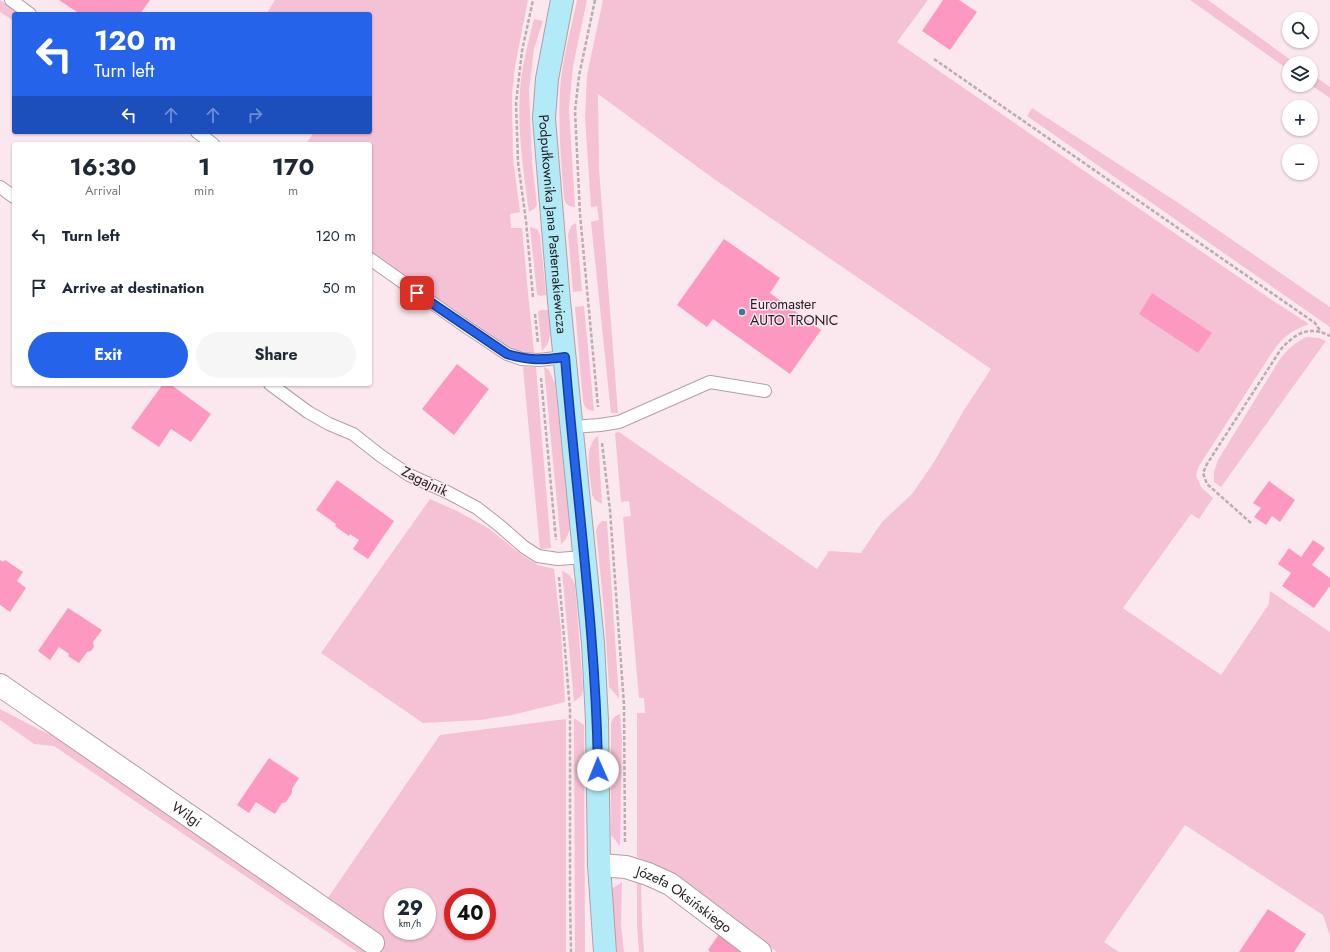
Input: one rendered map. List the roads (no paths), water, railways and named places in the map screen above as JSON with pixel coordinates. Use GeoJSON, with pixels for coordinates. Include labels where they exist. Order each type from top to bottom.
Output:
{"type":"FeatureCollection","features":[{"type":"Feature","properties":{"kind":"street","name":"Podpułkownika Jana Pasternakiewicza"},"geometry":{"type":"LineString","coordinates":[[562,0],[547,79],[544,118],[559,301],[593,643],[598,722],[599,866],[605,952]]}},
{"type":"Feature","properties":{"kind":"street","name":"Wilgi"},"geometry":{"type":"LineString","coordinates":[[0,685],[374,943]]}},
{"type":"Feature","properties":{"kind":"street","name":"Józefa Oksińskiego"},"geometry":{"type":"LineString","coordinates":[[599,866],[626,867],[648,874],[670,884],[760,952]]}},
{"type":"Feature","properties":{"kind":"lane"},"geometry":{"type":"LineString","coordinates":[[11,0],[27,12]]}},
{"type":"Feature","properties":{"kind":"lane"},"geometry":{"type":"LineString","coordinates":[[200,134],[211,142]]}},
{"type":"Feature","properties":{"kind":"lane"},"geometry":{"type":"LineString","coordinates":[[0,187],[12,196]]}},
{"type":"Feature","properties":{"kind":"lane"},"geometry":{"type":"LineString","coordinates":[[372,260],[464,326],[507,354],[522,359],[539,360],[565,357]]}},
{"type":"Feature","properties":{"kind":"lane"},"geometry":{"type":"LineString","coordinates":[[572,427],[619,422],[710,382],[765,391]]}},
{"type":"Feature","properties":{"kind":"lane","name":"Zagajnik"},"geometry":{"type":"LineString","coordinates":[[273,386],[308,412],[353,434],[381,456],[409,475],[447,492],[477,508],[524,548],[538,556],[558,559],[584,557]]}},
{"type":"Feature","properties":{"kind":"place","name":"Euromaster AUTO TRONIC"},"geometry":{"type":"Point","coordinates":[742,312]}}]}
